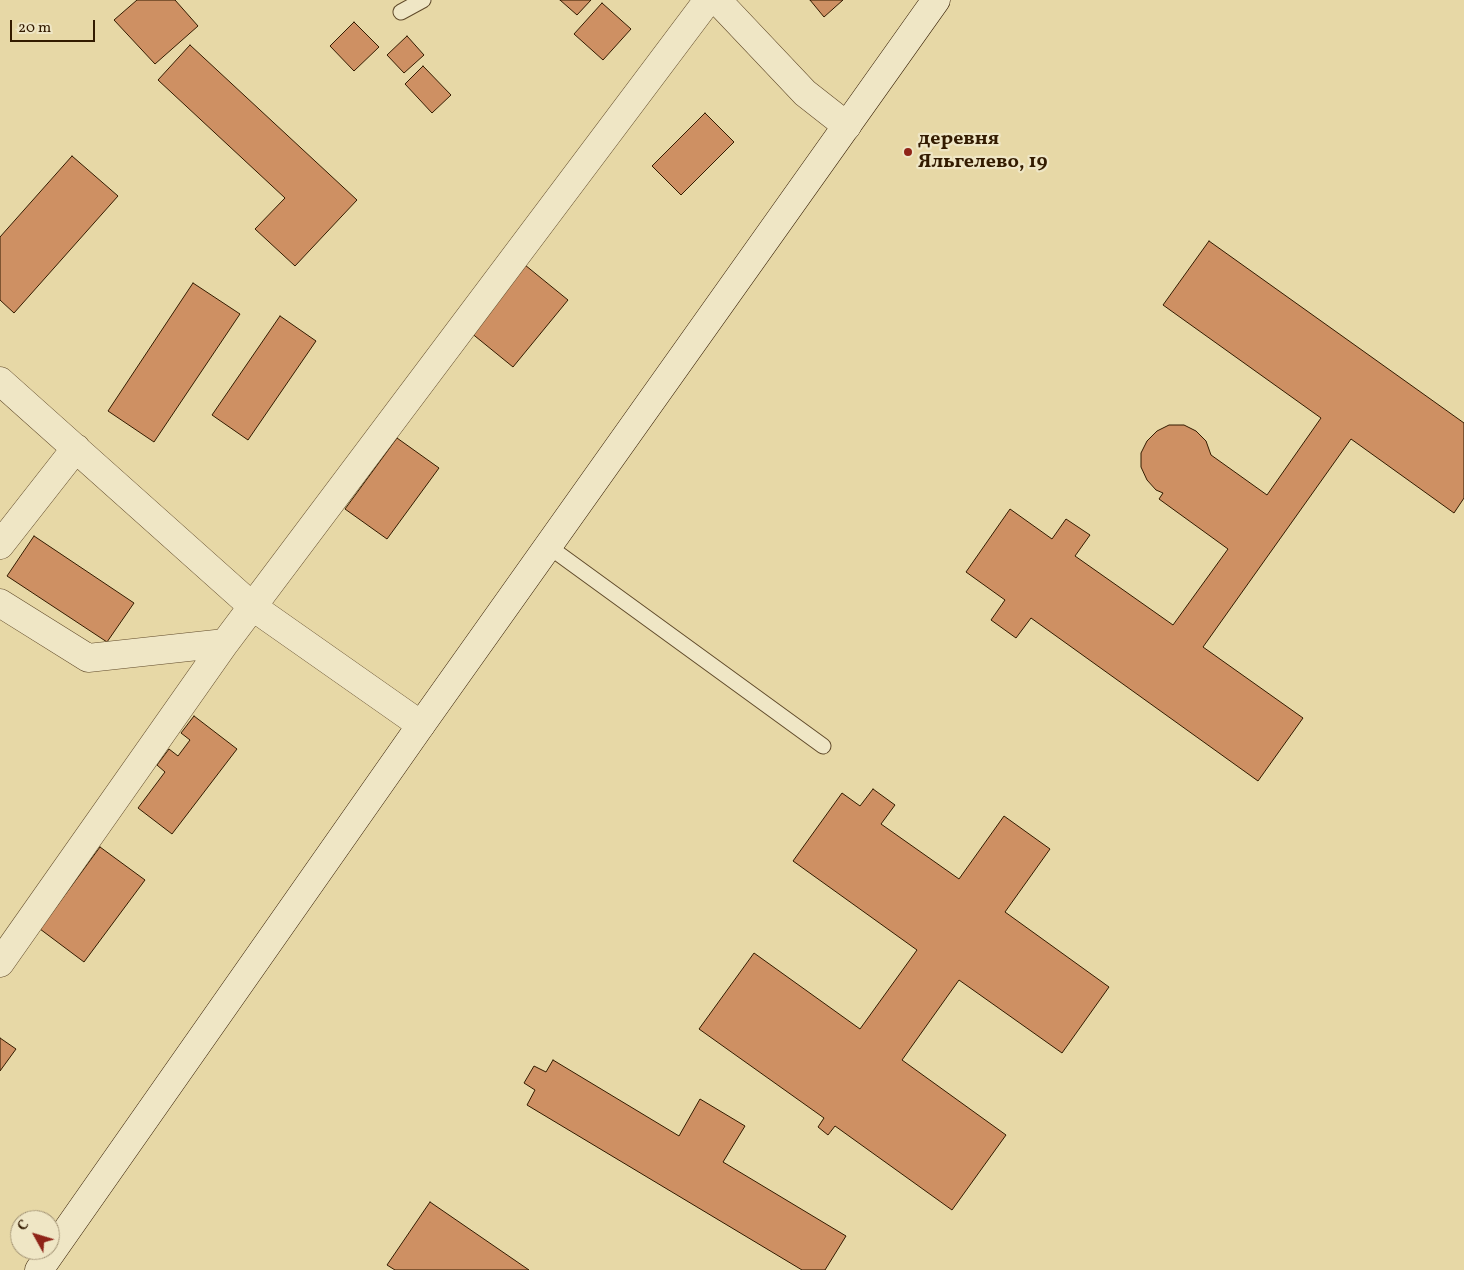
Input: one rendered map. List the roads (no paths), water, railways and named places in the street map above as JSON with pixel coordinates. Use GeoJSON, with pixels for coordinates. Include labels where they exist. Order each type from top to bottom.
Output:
{"type":"FeatureCollection","features":[{"type":"Feature","properties":{"kind":"street"},"geometry":{"type":"LineString","coordinates":[[0,963],[225,643],[708,0]]}},
{"type":"Feature","properties":{"kind":"street"},"geometry":{"type":"LineString","coordinates":[[717,0],[805,93],[847,126]]}},
{"type":"Feature","properties":{"kind":"street"},"geometry":{"type":"LineString","coordinates":[[38,1270],[548,546],[936,0]]}},
{"type":"Feature","properties":{"kind":"street"},"geometry":{"type":"LineString","coordinates":[[0,381],[252,607],[421,726]]}},
{"type":"Feature","properties":{"kind":"street"},"geometry":{"type":"LineString","coordinates":[[0,546],[76,448]]}},
{"type":"Feature","properties":{"kind":"street"},"geometry":{"type":"LineString","coordinates":[[0,603],[88,658],[225,643]]}},
{"type":"Feature","properties":{"kind":"lane"},"geometry":{"type":"LineString","coordinates":[[401,12],[424,0]]}},
{"type":"Feature","properties":{"kind":"lane"},"geometry":{"type":"LineString","coordinates":[[548,546],[823,746]]}},
{"type":"Feature","properties":{"kind":"place","name":"деревня Яльгелево, 19"},"geometry":{"type":"Point","coordinates":[908,152]}}]}
